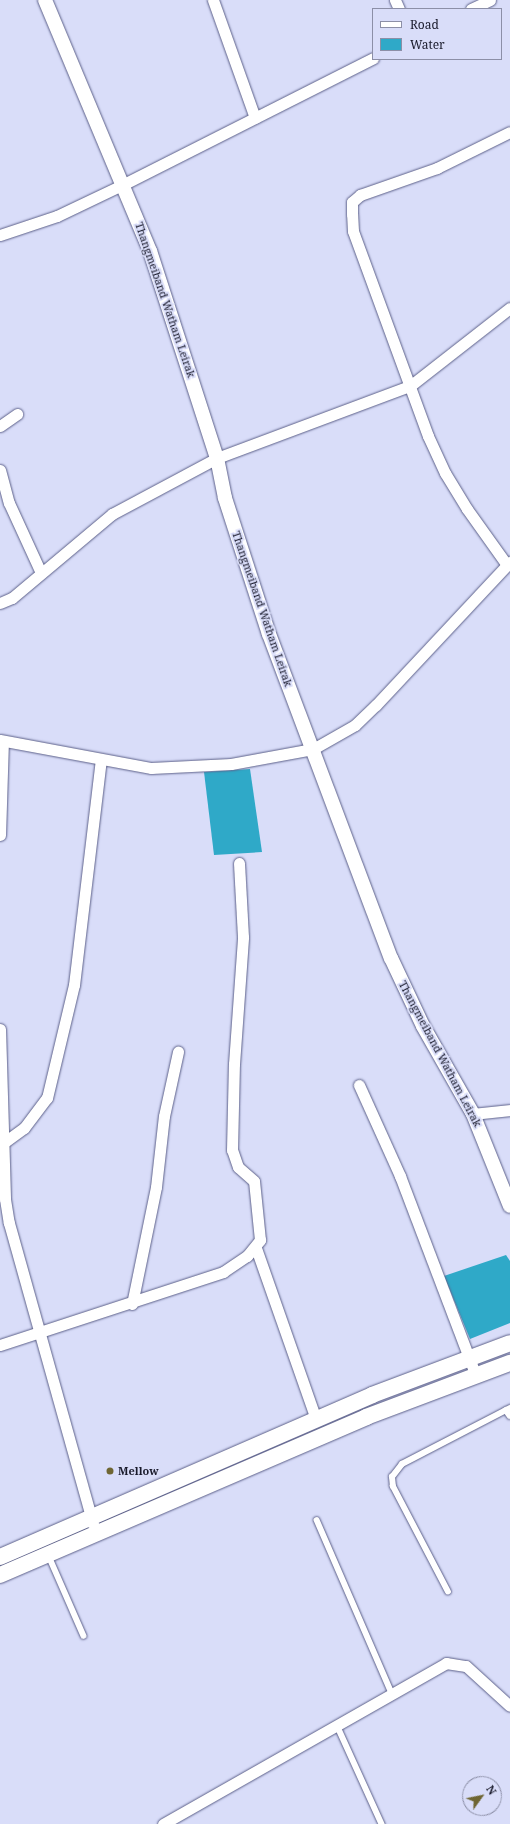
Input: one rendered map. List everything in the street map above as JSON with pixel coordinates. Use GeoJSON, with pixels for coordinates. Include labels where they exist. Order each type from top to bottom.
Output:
{"type":"FeatureCollection","features":[{"type":"Feature","properties":{"kind":"main road"},"geometry":{"type":"LineString","coordinates":[[0,1575],[48,1554],[94,1527],[316,1420],[469,1357],[510,1343]]}},
{"type":"Feature","properties":{"kind":"main road"},"geometry":{"type":"LineString","coordinates":[[0,1557],[94,1527],[510,1363]]}},
{"type":"Feature","properties":{"kind":"street","name":"Thangmeiband Watham Leirak"},"geometry":{"type":"LineString","coordinates":[[45,0],[124,184],[150,251],[217,458],[225,498],[268,634],[313,749],[391,958],[423,1026],[473,1114],[510,1206]]}},
{"type":"Feature","properties":{"kind":"street"},"geometry":{"type":"LineString","coordinates":[[213,0],[255,118]]}},
{"type":"Feature","properties":{"kind":"street"},"geometry":{"type":"LineString","coordinates":[[473,8],[490,0]]}},
{"type":"Feature","properties":{"kind":"street"},"geometry":{"type":"LineString","coordinates":[[0,235],[57,216],[124,184],[372,59]]}},
{"type":"Feature","properties":{"kind":"street"},"geometry":{"type":"LineString","coordinates":[[0,835],[2,740],[101,760],[151,768],[187,768],[231,764],[313,749],[355,725],[376,706],[509,563],[445,473],[410,386],[353,231],[352,202],[360,195],[437,168],[510,132]]}},
{"type":"Feature","properties":{"kind":"street"},"geometry":{"type":"LineString","coordinates":[[0,603],[12,598],[112,514],[217,458],[410,386],[510,308]]}},
{"type":"Feature","properties":{"kind":"street"},"geometry":{"type":"LineString","coordinates":[[0,426],[17,414]]}},
{"type":"Feature","properties":{"kind":"street"},"geometry":{"type":"LineString","coordinates":[[0,470],[9,503],[41,573]]}},
{"type":"Feature","properties":{"kind":"street"},"geometry":{"type":"LineString","coordinates":[[6,1142],[24,1128],[47,1098],[49,1090],[74,985],[101,760]]}},
{"type":"Feature","properties":{"kind":"street"},"geometry":{"type":"LineString","coordinates":[[0,1345],[132,1304],[222,1272],[256,1248],[260,1240],[261,1230],[254,1181],[238,1167],[232,1150],[234,1064],[243,937],[239,863]]}},
{"type":"Feature","properties":{"kind":"street"},"geometry":{"type":"LineString","coordinates":[[0,1029],[6,1142],[5,1199],[9,1223],[94,1527]]}},
{"type":"Feature","properties":{"kind":"street"},"geometry":{"type":"LineString","coordinates":[[132,1304],[156,1187],[164,1116],[178,1052]]}},
{"type":"Feature","properties":{"kind":"street"},"geometry":{"type":"LineString","coordinates":[[359,1084],[400,1176],[476,1376]]}},
{"type":"Feature","properties":{"kind":"street"},"geometry":{"type":"LineString","coordinates":[[473,1114],[510,1110]]}},
{"type":"Feature","properties":{"kind":"street"},"geometry":{"type":"LineString","coordinates":[[256,1248],[316,1420]]}},
{"type":"Feature","properties":{"kind":"street"},"geometry":{"type":"LineString","coordinates":[[163,1824],[392,1692],[446,1663],[456,1663],[477,1674],[510,1706]]}},
{"type":"Feature","properties":{"kind":"lane"},"geometry":{"type":"LineString","coordinates":[[448,1592],[393,1487],[392,1477],[402,1464],[508,1409],[510,1416]]}},
{"type":"Feature","properties":{"kind":"lane"},"geometry":{"type":"LineString","coordinates":[[317,1520],[392,1692]]}},
{"type":"Feature","properties":{"kind":"lane"},"geometry":{"type":"LineString","coordinates":[[48,1554],[84,1636]]}},
{"type":"Feature","properties":{"kind":"lane"},"geometry":{"type":"LineString","coordinates":[[337,1725],[382,1824]]}},
{"type":"Feature","properties":{"kind":"water"},"geometry":{"type":"Polygon","coordinates":[[[250,769],[262,852],[214,855],[204,772],[250,769]]]}},
{"type":"Feature","properties":{"kind":"water"},"geometry":{"type":"Polygon","coordinates":[[[506,1255],[510,1261],[510,1323],[470,1339],[444,1276],[506,1255]]]}},
{"type":"Feature","properties":{"kind":"place","name":"Mellow"},"geometry":{"type":"Point","coordinates":[110,1471]}}]}
